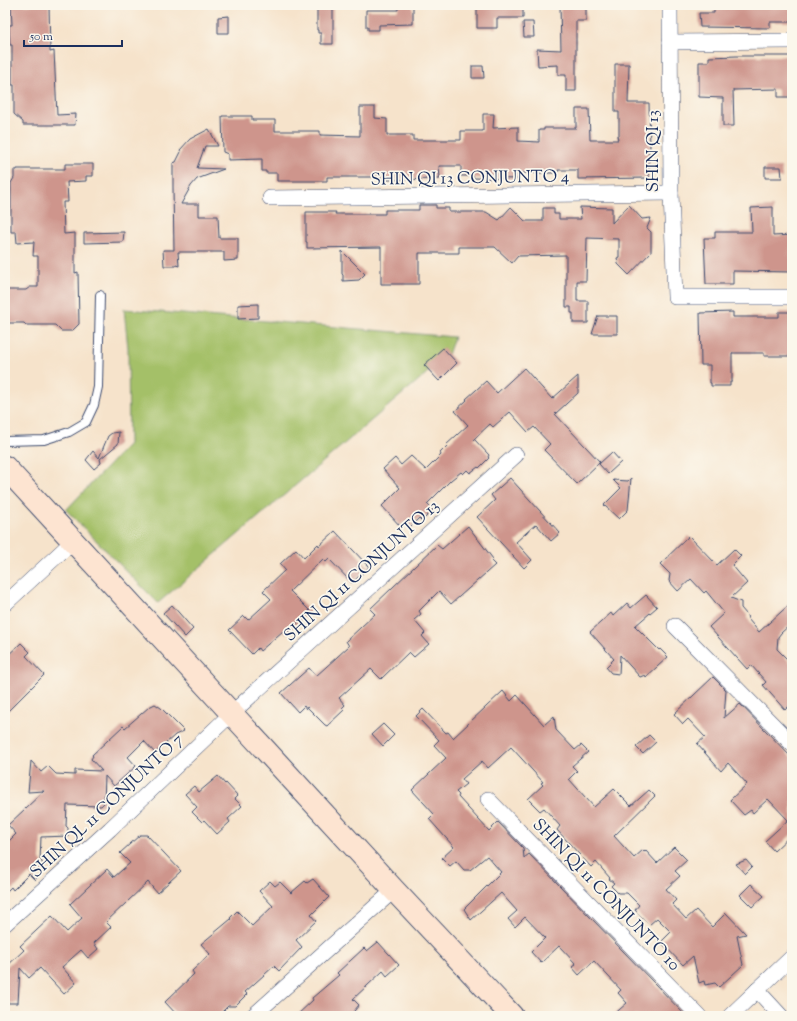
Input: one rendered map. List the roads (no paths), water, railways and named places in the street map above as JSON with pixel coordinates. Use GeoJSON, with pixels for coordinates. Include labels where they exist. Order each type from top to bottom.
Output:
{"type":"FeatureCollection","features":[{"type":"Feature","properties":{"kind":"street","name":"SHIN QI 13"},"geometry":{"type":"LineString","coordinates":[[670,5],[671,193],[675,297],[792,297]]}},
{"type":"Feature","properties":{"kind":"street"},"geometry":{"type":"LineString","coordinates":[[670,42],[792,41]]}},
{"type":"Feature","properties":{"kind":"street","name":"SHIN QI 13 CONJUNTO 4"},"geometry":{"type":"LineString","coordinates":[[270,198],[671,193]]}},
{"type":"Feature","properties":{"kind":"street","name":"SHIN QI 11 CONJUNTO 13"},"geometry":{"type":"LineString","coordinates":[[232,713],[516,456]]}},
{"type":"Feature","properties":{"kind":"street"},"geometry":{"type":"LineString","coordinates":[[5,467],[394,890],[512,1016]]}},
{"type":"Feature","properties":{"kind":"street"},"geometry":{"type":"LineString","coordinates":[[5,604],[73,540]]}},
{"type":"Feature","properties":{"kind":"street"},"geometry":{"type":"LineString","coordinates":[[675,626],[792,744]]}},
{"type":"Feature","properties":{"kind":"street","name":"SHIN QL 11 CONJUNTO 7"},"geometry":{"type":"LineString","coordinates":[[5,924],[110,829],[232,713]]}},
{"type":"Feature","properties":{"kind":"street","name":"SHIN QI 11 CONJUNTO 10"},"geometry":{"type":"LineString","coordinates":[[488,799],[699,1016]]}},
{"type":"Feature","properties":{"kind":"street"},"geometry":{"type":"LineString","coordinates":[[253,1016],[394,890]]}},
{"type":"Feature","properties":{"kind":"street"},"geometry":{"type":"LineString","coordinates":[[730,1016],[792,957]]}},
{"type":"Feature","properties":{"kind":"street"},"geometry":{"type":"LineString","coordinates":[[757,990],[781,1016]]}},
{"type":"Feature","properties":{"kind":"lane"},"geometry":{"type":"LineString","coordinates":[[5,441],[44,440],[69,432],[86,422],[94,405],[98,387],[100,295]]}}]}
